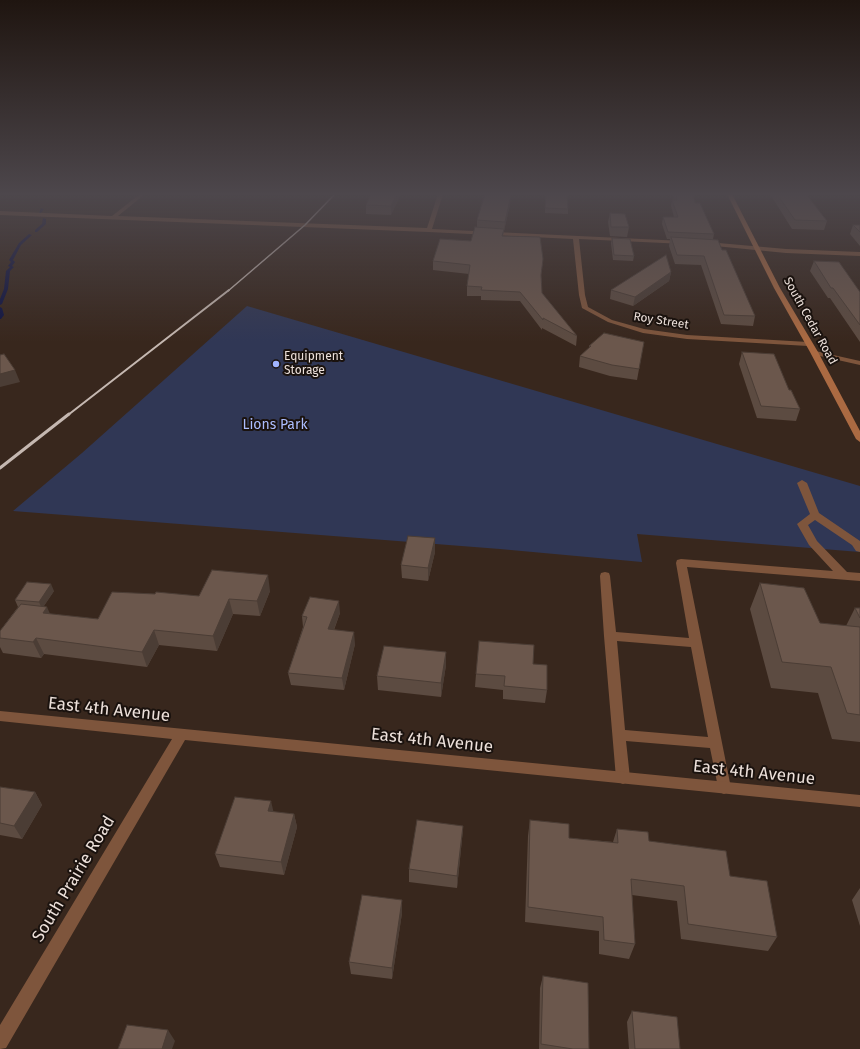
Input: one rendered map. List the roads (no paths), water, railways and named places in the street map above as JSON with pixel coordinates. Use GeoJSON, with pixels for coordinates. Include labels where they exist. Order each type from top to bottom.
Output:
{"type":"FeatureCollection","features":[{"type":"Feature","properties":{"kind":"main road","name":"South Cedar Road"},"geometry":{"type":"LineString","coordinates":[[753,243],[860,438]]}},
{"type":"Feature","properties":{"kind":"street","name":"Roy Street"},"geometry":{"type":"LineString","coordinates":[[577,243],[582,295],[585,308],[610,322],[643,331],[688,336],[808,344]]}},
{"type":"Feature","properties":{"kind":"street"},"geometry":{"type":"LineString","coordinates":[[670,243],[690,244]]}},
{"type":"Feature","properties":{"kind":"street"},"geometry":{"type":"LineString","coordinates":[[698,244],[786,251],[860,254]]}},
{"type":"Feature","properties":{"kind":"street"},"geometry":{"type":"LineString","coordinates":[[814,352],[860,363]]}},
{"type":"Feature","properties":{"kind":"street"},"geometry":{"type":"LineString","coordinates":[[802,483],[815,515],[856,543],[860,549]]}},
{"type":"Feature","properties":{"kind":"street"},"geometry":{"type":"LineString","coordinates":[[815,515],[802,524],[813,544],[844,576]]}},
{"type":"Feature","properties":{"kind":"street"},"geometry":{"type":"LineString","coordinates":[[724,788],[681,563],[860,577]]}},
{"type":"Feature","properties":{"kind":"street"},"geometry":{"type":"LineString","coordinates":[[605,576],[623,778]]}},
{"type":"Feature","properties":{"kind":"street"},"geometry":{"type":"LineString","coordinates":[[610,636],[696,643]]}},
{"type":"Feature","properties":{"kind":"street","name":"East 4th Avenue"},"geometry":{"type":"LineString","coordinates":[[0,716],[860,801]]}},
{"type":"Feature","properties":{"kind":"street","name":"South Prairie Road"},"geometry":{"type":"LineString","coordinates":[[0,1042],[181,735]]}},
{"type":"Feature","properties":{"kind":"street"},"geometry":{"type":"LineString","coordinates":[[619,735],[715,743]]}},
{"type":"Feature","properties":{"kind":"waterway"},"geometry":{"type":"LineString","coordinates":[[0,304],[6,289],[8,271],[12,267],[10,266],[13,262],[11,260],[21,243]]}},
{"type":"Feature","properties":{"kind":"waterway"},"geometry":{"type":"LineString","coordinates":[[0,308],[2,315],[0,318]]}},
{"type":"Feature","properties":{"kind":"railway"},"geometry":{"type":"LineString","coordinates":[[228,291],[284,243]]}},
{"type":"Feature","properties":{"kind":"railway"},"geometry":{"type":"LineString","coordinates":[[68,415],[229,290]]}},
{"type":"Feature","properties":{"kind":"railway"},"geometry":{"type":"LineString","coordinates":[[0,468],[69,414]]}},
{"type":"Feature","properties":{"kind":"place","name":"Equipment Storage"},"geometry":{"type":"Point","coordinates":[276,364]}},
{"type":"Feature","properties":{"kind":"park label","name":"Lions Park"},"geometry":{"type":"Point","coordinates":[275,425]}}]}
